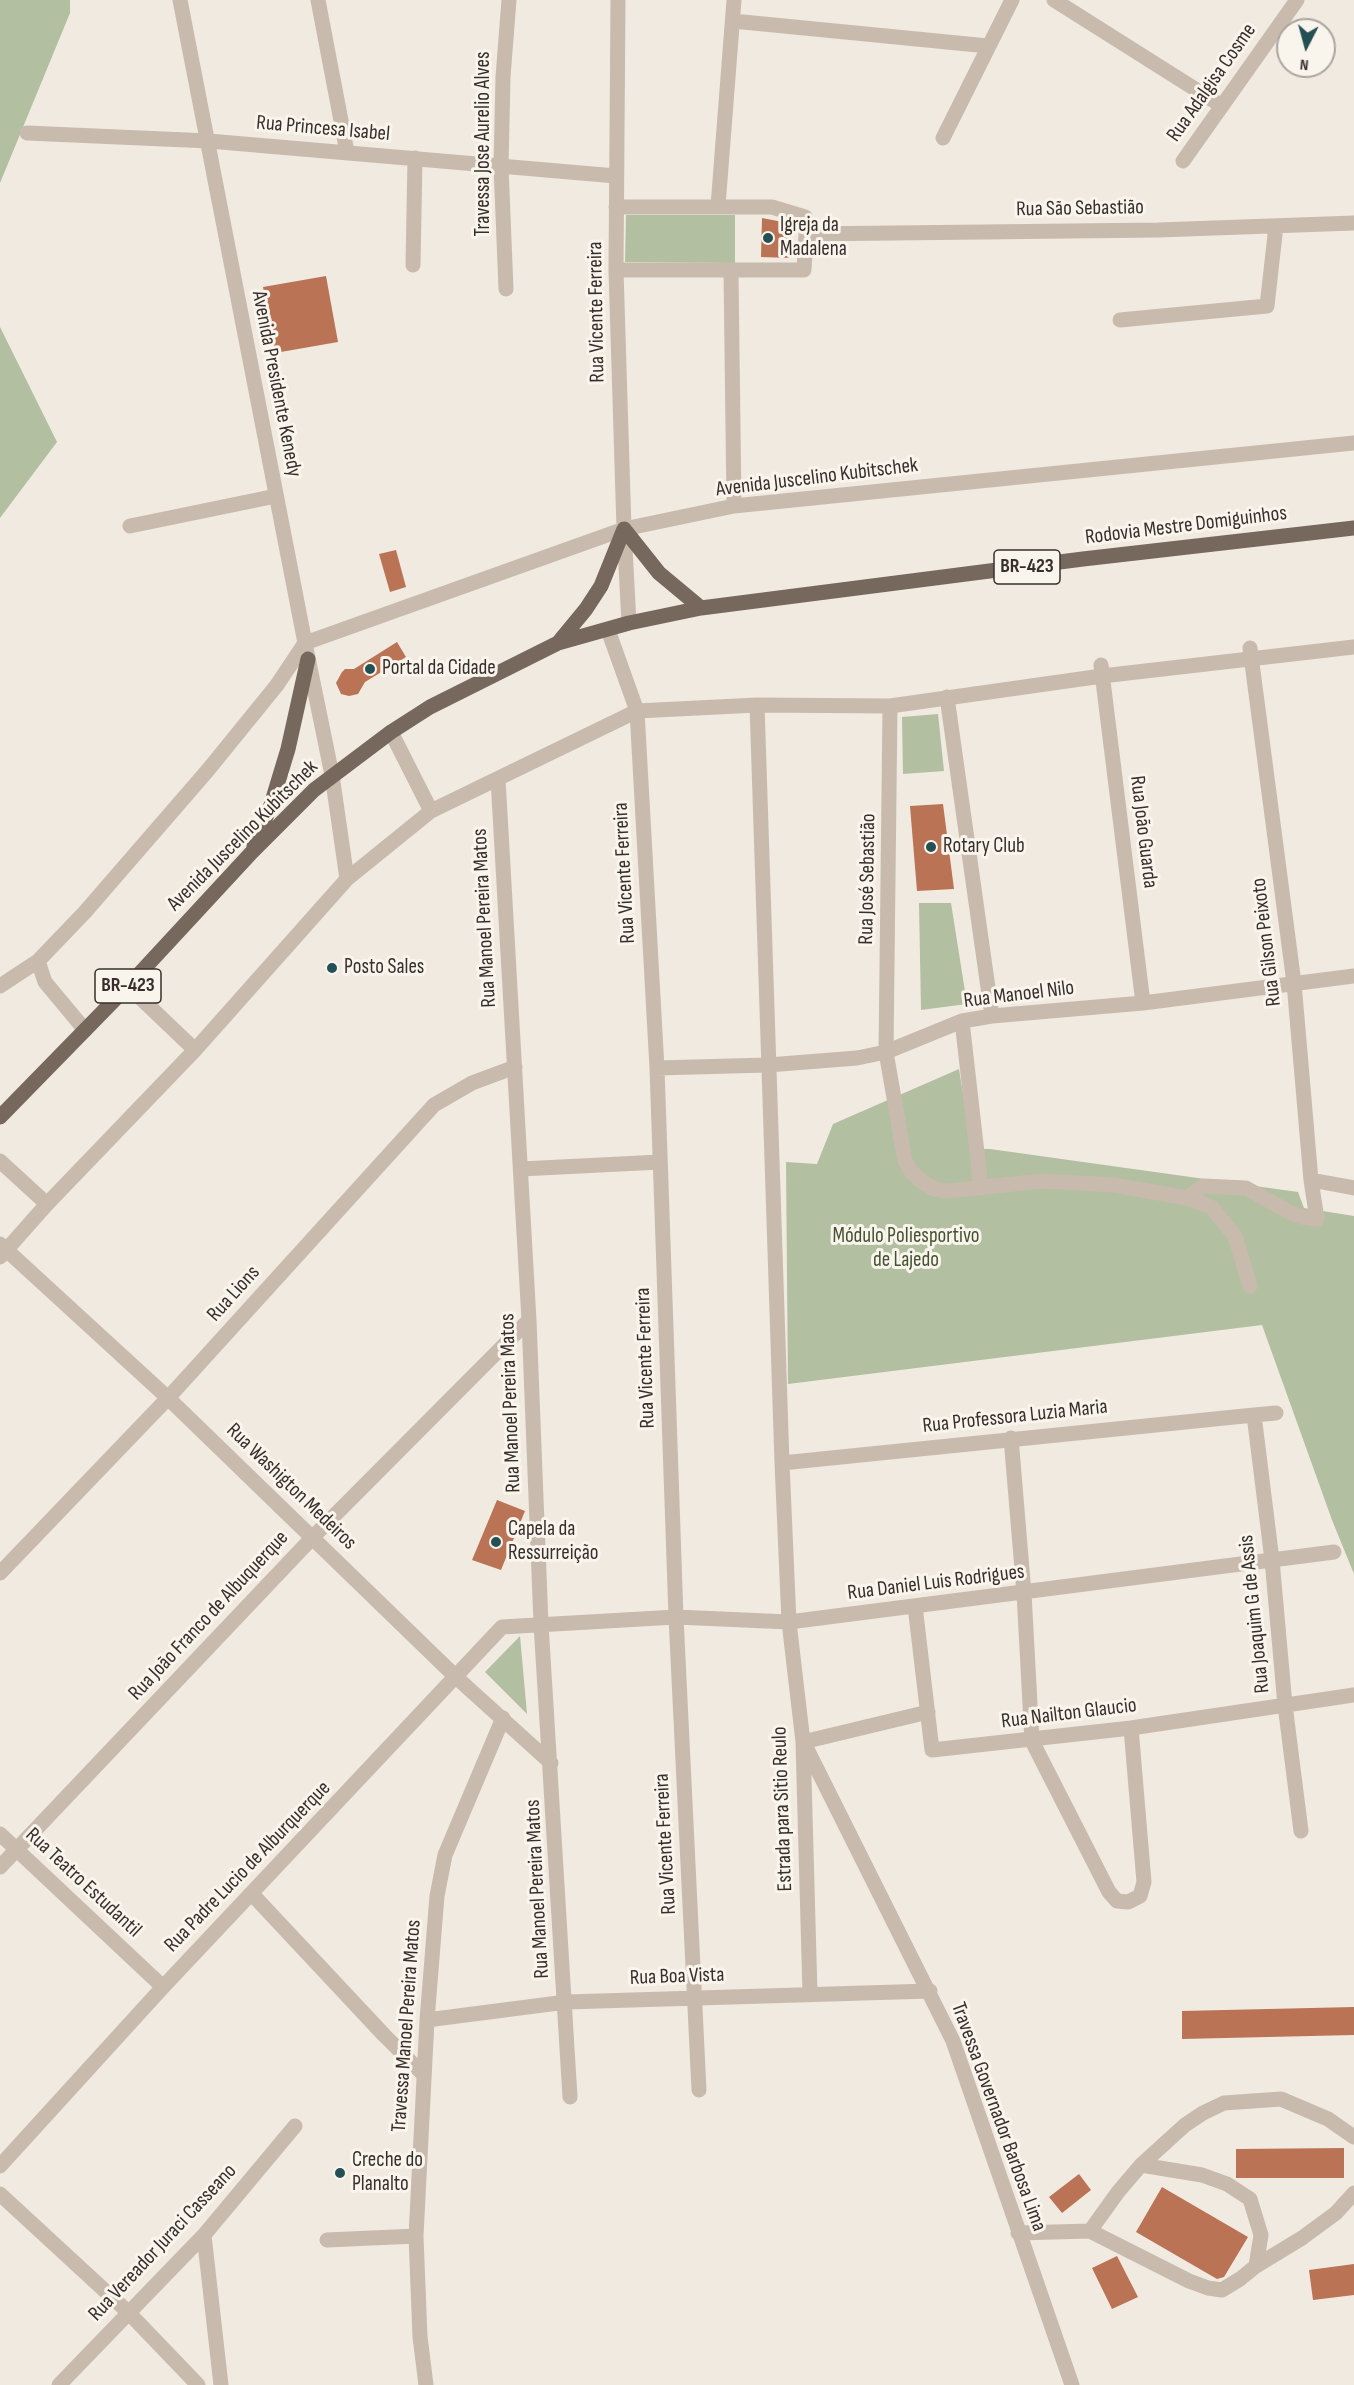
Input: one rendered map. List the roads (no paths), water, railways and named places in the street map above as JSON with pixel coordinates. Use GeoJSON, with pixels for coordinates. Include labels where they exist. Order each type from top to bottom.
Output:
{"type":"FeatureCollection","features":[{"type":"Feature","properties":{"kind":"main road","name":"Rodovia Mestre Domiguinhos"},"geometry":{"type":"LineString","coordinates":[[701,608],[1083,559],[1354,528]]}},
{"type":"Feature","properties":{"kind":"main road"},"geometry":{"type":"LineString","coordinates":[[624,529],[658,573],[701,608]]}},
{"type":"Feature","properties":{"kind":"main road"},"geometry":{"type":"LineString","coordinates":[[558,643],[586,609],[601,586],[624,529]]}},
{"type":"Feature","properties":{"kind":"main road","name":"Avenida Juscelino Kubitschek"},"geometry":{"type":"LineString","coordinates":[[0,1117],[128,986],[252,852],[332,775],[430,707],[558,643],[629,623],[701,608]]}},
{"type":"Feature","properties":{"kind":"main road"},"geometry":{"type":"LineString","coordinates":[[252,852],[271,806],[291,741],[308,660]]}},
{"type":"Feature","properties":{"kind":"street","name":"Avenida Presidente Kenedy"},"geometry":{"type":"LineString","coordinates":[[180,0],[304,643],[332,775],[347,879]]}},
{"type":"Feature","properties":{"kind":"street"},"geometry":{"type":"LineString","coordinates":[[318,0],[347,152]]}},
{"type":"Feature","properties":{"kind":"street","name":"Travessa Jose Aurelio Alves"},"geometry":{"type":"LineString","coordinates":[[506,289],[501,166],[503,77],[509,0]]}},
{"type":"Feature","properties":{"kind":"street","name":"Rua Vicente Ferreira"},"geometry":{"type":"LineString","coordinates":[[618,0],[616,270],[629,623]]}},
{"type":"Feature","properties":{"kind":"street"},"geometry":{"type":"LineString","coordinates":[[718,206],[734,0]]}},
{"type":"Feature","properties":{"kind":"street"},"geometry":{"type":"LineString","coordinates":[[943,138],[1012,0]]}},
{"type":"Feature","properties":{"kind":"street"},"geometry":{"type":"LineString","coordinates":[[1054,0],[1222,106]]}},
{"type":"Feature","properties":{"kind":"street","name":"Rua Adalgisa Cosme"},"geometry":{"type":"LineString","coordinates":[[1183,161],[1297,0]]}},
{"type":"Feature","properties":{"kind":"street"},"geometry":{"type":"LineString","coordinates":[[733,21],[988,46]]}},
{"type":"Feature","properties":{"kind":"street","name":"Rua Princesa Isabel"},"geometry":{"type":"LineString","coordinates":[[27,132],[208,141],[616,176]]}},
{"type":"Feature","properties":{"kind":"street"},"geometry":{"type":"LineString","coordinates":[[413,265],[415,158]]}},
{"type":"Feature","properties":{"kind":"street"},"geometry":{"type":"LineString","coordinates":[[616,207],[771,207],[805,217],[806,234],[804,270],[731,272],[616,270]]}},
{"type":"Feature","properties":{"kind":"street","name":"Rua São Sebastião"},"geometry":{"type":"LineString","coordinates":[[806,234],[1158,230],[1354,223]]}},
{"type":"Feature","properties":{"kind":"street"},"geometry":{"type":"LineString","coordinates":[[1120,320],[1267,306],[1276,226]]}},
{"type":"Feature","properties":{"kind":"street"},"geometry":{"type":"LineString","coordinates":[[731,272],[734,506]]}},
{"type":"Feature","properties":{"kind":"street","name":"Avenida Juscelino Kubitschek"},"geometry":{"type":"LineString","coordinates":[[304,643],[624,529],[734,506],[1354,443]]}},
{"type":"Feature","properties":{"kind":"street"},"geometry":{"type":"LineString","coordinates":[[130,526],[276,496]]}},
{"type":"Feature","properties":{"kind":"street","name":"Rua Vicente Ferreira"},"geometry":{"type":"LineString","coordinates":[[608,630],[637,711],[657,1068],[676,1617],[699,2090]]}},
{"type":"Feature","properties":{"kind":"street"},"geometry":{"type":"LineString","coordinates":[[0,986],[38,961],[85,912],[208,770],[277,685],[304,643]]}},
{"type":"Feature","properties":{"kind":"street"},"geometry":{"type":"LineString","coordinates":[[2,1250],[195,1050],[347,879],[431,811],[637,711],[758,705],[890,706],[1101,670],[1251,653],[1354,647]]}},
{"type":"Feature","properties":{"kind":"street","name":"Rua Gilson Peixoto"},"geometry":{"type":"LineString","coordinates":[[1187,1198],[1203,1186],[1246,1188],[1288,1212],[1317,1219],[1311,1180],[1294,982],[1251,653]]}},
{"type":"Feature","properties":{"kind":"street","name":"Rua João Guarda"},"geometry":{"type":"LineString","coordinates":[[1101,670],[1143,1003]]}},
{"type":"Feature","properties":{"kind":"street"},"geometry":{"type":"LineString","coordinates":[[947,697],[992,1016]]}},
{"type":"Feature","properties":{"kind":"street"},"geometry":{"type":"LineString","coordinates":[[758,705],[768,1065],[789,1623]]}},
{"type":"Feature","properties":{"kind":"street","name":"Rua José Sebastião"},"geometry":{"type":"LineString","coordinates":[[890,706],[886,1052],[906,1161],[911,1172],[934,1189],[947,1191],[1052,1181],[1114,1185],[1187,1198],[1210,1207],[1235,1236],[1250,1286]]}},
{"type":"Feature","properties":{"kind":"street"},"geometry":{"type":"LineString","coordinates":[[392,732],[431,811]]}},
{"type":"Feature","properties":{"kind":"street","name":"Rua Manoel Pereira Matos"},"geometry":{"type":"LineString","coordinates":[[498,779],[529,1320],[541,1624],[566,2002],[570,2097]]}},
{"type":"Feature","properties":{"kind":"street"},"geometry":{"type":"LineString","coordinates":[[38,961],[45,982],[85,1030]]}},
{"type":"Feature","properties":{"kind":"street","name":"Rua Manoel Nilo"},"geometry":{"type":"LineString","coordinates":[[657,1068],[768,1065],[857,1058],[886,1052],[962,1022],[992,1016],[1143,1003],[1354,976]]}},
{"type":"Feature","properties":{"kind":"street"},"geometry":{"type":"LineString","coordinates":[[128,986],[195,1050]]}},
{"type":"Feature","properties":{"kind":"street"},"geometry":{"type":"LineString","coordinates":[[962,1022],[981,1188]]}},
{"type":"Feature","properties":{"kind":"street","name":"Rua Lions"},"geometry":{"type":"LineString","coordinates":[[0,1572],[168,1398],[434,1105],[472,1083],[515,1067]]}},
{"type":"Feature","properties":{"kind":"street"},"geometry":{"type":"LineString","coordinates":[[0,1161],[47,1204]]}},
{"type":"Feature","properties":{"kind":"street"},"geometry":{"type":"LineString","coordinates":[[520,1169],[660,1162]]}},
{"type":"Feature","properties":{"kind":"street"},"geometry":{"type":"LineString","coordinates":[[1311,1180],[1354,1188]]}},
{"type":"Feature","properties":{"kind":"street","name":"Rua Washigton Medeiros"},"geometry":{"type":"LineString","coordinates":[[2,1250],[168,1398],[457,1678],[551,1762]]}},
{"type":"Feature","properties":{"kind":"street","name":"Rua João Franco de Albuquerque"},"geometry":{"type":"LineString","coordinates":[[0,1868],[313,1537],[529,1320]]}},
{"type":"Feature","properties":{"kind":"street"},"geometry":{"type":"LineString","coordinates":[[1254,1415],[1276,1413]]}},
{"type":"Feature","properties":{"kind":"street","name":"Rua Professora Luzia Maria"},"geometry":{"type":"LineString","coordinates":[[782,1463],[1254,1415]]}},
{"type":"Feature","properties":{"kind":"street","name":"Rua Joaquim G de Assis"},"geometry":{"type":"LineString","coordinates":[[1254,1415],[1301,1831]]}},
{"type":"Feature","properties":{"kind":"street"},"geometry":{"type":"LineString","coordinates":[[1011,1438],[1024,1593],[1032,1741],[1109,1892],[1117,1901],[1128,1902],[1140,1896],[1143,1882],[1131,1728]]}},
{"type":"Feature","properties":{"kind":"street","name":"Rua Daniel Luis Rodrigues"},"geometry":{"type":"LineString","coordinates":[[541,1624],[676,1617],[789,1623],[1334,1552]]}},
{"type":"Feature","properties":{"kind":"street","name":"Rua Nailton Glaucio"},"geometry":{"type":"LineString","coordinates":[[915,1606],[932,1750],[1032,1741],[1354,1695]]}},
{"type":"Feature","properties":{"kind":"street","name":"Estrada para Sitio Reulo"},"geometry":{"type":"LineString","coordinates":[[789,1623],[803,1742],[810,1994]]}},
{"type":"Feature","properties":{"kind":"street","name":"Rua Padre Lucio de Alburquerque"},"geometry":{"type":"LineString","coordinates":[[0,2166],[163,1988],[457,1678],[502,1627],[541,1624]]}},
{"type":"Feature","properties":{"kind":"street"},"geometry":{"type":"LineString","coordinates":[[803,1742],[928,1712]]}},
{"type":"Feature","properties":{"kind":"street","name":"Travessa Manoel Pereira Matos"},"geometry":{"type":"LineString","coordinates":[[426,2385],[420,2337],[416,2236],[427,2020],[437,1896],[445,1855],[502,1718]]}},
{"type":"Feature","properties":{"kind":"street","name":"Travessa Governador Barbosa Lima"},"geometry":{"type":"LineString","coordinates":[[803,1742],[930,1991],[953,2041],[1072,2385]]}},
{"type":"Feature","properties":{"kind":"street","name":"Rua Teatro Estudantil"},"geometry":{"type":"LineString","coordinates":[[0,1834],[163,1988]]}},
{"type":"Feature","properties":{"kind":"street"},"geometry":{"type":"LineString","coordinates":[[252,1894],[424,2075]]}},
{"type":"Feature","properties":{"kind":"street","name":"Rua Boa Vista"},"geometry":{"type":"LineString","coordinates":[[427,2020],[566,2002],[930,1991]]}},
{"type":"Feature","properties":{"kind":"street"},"geometry":{"type":"LineString","coordinates":[[1090,2231],[1141,2165],[1185,2125],[1224,2103],[1281,2099],[1328,2119],[1354,2137]]}},
{"type":"Feature","properties":{"kind":"street","name":"Rua Vereador Juraci Casseano"},"geometry":{"type":"LineString","coordinates":[[59,2385],[204,2235],[295,2126]]}},
{"type":"Feature","properties":{"kind":"street"},"geometry":{"type":"LineString","coordinates":[[1141,2165],[1202,2175],[1227,2184],[1250,2199],[1261,2235],[1256,2266]]}},
{"type":"Feature","properties":{"kind":"street"},"geometry":{"type":"LineString","coordinates":[[1018,2233],[1090,2231],[1208,2289],[1222,2290],[1302,2238],[1336,2213],[1354,2193]]}},
{"type":"Feature","properties":{"kind":"street"},"geometry":{"type":"LineString","coordinates":[[0,2194],[128,2312],[198,2385]]}},
{"type":"Feature","properties":{"kind":"street"},"geometry":{"type":"LineString","coordinates":[[204,2235],[221,2385]]}},
{"type":"Feature","properties":{"kind":"street"},"geometry":{"type":"LineString","coordinates":[[327,2240],[416,2236]]}},
{"type":"Feature","properties":{"kind":"place","name":"Igreja da Madalena"},"geometry":{"type":"Point","coordinates":[768,238]}},
{"type":"Feature","properties":{"kind":"place","name":"Portal da Cidade"},"geometry":{"type":"Point","coordinates":[370,669]}},
{"type":"Feature","properties":{"kind":"place","name":"Rotary Club"},"geometry":{"type":"Point","coordinates":[931,847]}},
{"type":"Feature","properties":{"kind":"place","name":"Posto Sales"},"geometry":{"type":"Point","coordinates":[332,968]}},
{"type":"Feature","properties":{"kind":"place","name":"Capela da Ressurreição"},"geometry":{"type":"Point","coordinates":[496,1542]}},
{"type":"Feature","properties":{"kind":"place","name":"Creche do Planalto"},"geometry":{"type":"Point","coordinates":[340,2173]}},
{"type":"Feature","properties":{"kind":"park label","name":"Módulo Poliesportivo de Lajedo"},"geometry":{"type":"Point","coordinates":[906,1249]}}]}
